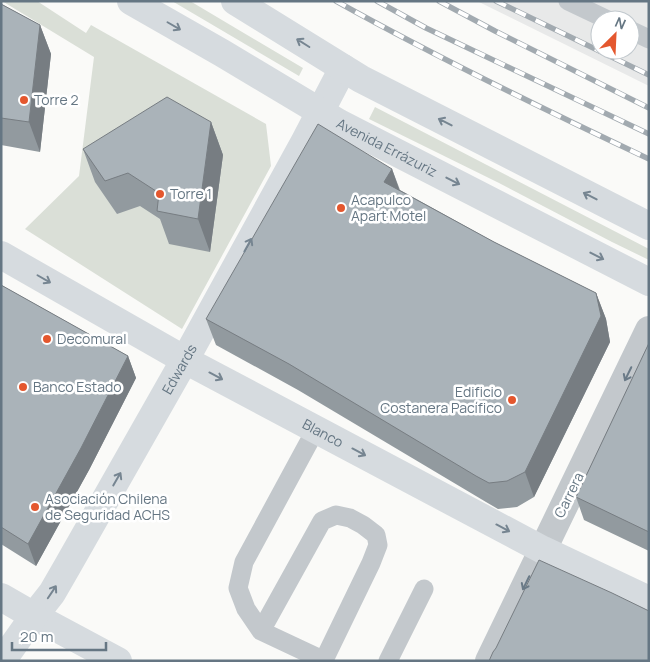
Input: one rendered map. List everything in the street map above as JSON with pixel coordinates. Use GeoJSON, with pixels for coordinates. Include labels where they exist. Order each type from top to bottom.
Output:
{"type":"FeatureCollection","features":[{"type":"Feature","properties":{"kind":"street","name":"Avenida Errázuriz"},"geometry":{"type":"LineString","coordinates":[[131,1],[319,112],[649,282]]}},
{"type":"Feature","properties":{"kind":"street"},"geometry":{"type":"LineString","coordinates":[[235,1],[343,68],[376,86],[649,226]]}},
{"type":"Feature","properties":{"kind":"street","name":"Edwards"},"geometry":{"type":"LineString","coordinates":[[2,661],[52,593],[67,567],[185,360],[343,68]]}},
{"type":"Feature","properties":{"kind":"street","name":"Blanco"},"geometry":{"type":"LineString","coordinates":[[1,255],[185,360],[316,428],[542,550],[649,600]]}},
{"type":"Feature","properties":{"kind":"street","name":"Carrera"},"geometry":{"type":"LineString","coordinates":[[489,661],[649,330]]}},
{"type":"Feature","properties":{"kind":"street"},"geometry":{"type":"LineString","coordinates":[[1,597],[118,661]]}},
{"type":"Feature","properties":{"kind":"lane"},"geometry":{"type":"LineString","coordinates":[[568,1],[590,11]]}},
{"type":"Feature","properties":{"kind":"lane"},"geometry":{"type":"LineString","coordinates":[[261,631],[322,521],[336,515],[350,518],[376,535],[378,545],[324,660],[261,631],[246,609],[238,588],[244,562],[316,428]]}},
{"type":"Feature","properties":{"kind":"lane"},"geometry":{"type":"LineString","coordinates":[[388,661],[424,589]]}},
{"type":"Feature","properties":{"kind":"shaded area"},"geometry":{"type":"Polygon","coordinates":[[[2,1],[37,1],[86,33],[91,25],[266,124],[271,166],[182,329],[25,229],[79,176],[94,57],[2,1]]]}},
{"type":"Feature","properties":{"kind":"shaded area"},"geometry":{"type":"Polygon","coordinates":[[[172,1],[190,1],[303,68],[299,76],[172,1]]]}},
{"type":"Feature","properties":{"kind":"shaded area"},"geometry":{"type":"Polygon","coordinates":[[[477,1],[649,1],[649,86],[596,60],[640,60],[640,10],[590,10],[590,57],[477,1]]]}},
{"type":"Feature","properties":{"kind":"shaded area"},"geometry":{"type":"Polygon","coordinates":[[[375,107],[649,249],[649,260],[369,119],[375,107]]]}},
{"type":"Feature","properties":{"kind":"building"},"geometry":{"type":"Polygon","coordinates":[[[1,4],[40,25],[29,122],[1,118],[1,4]]]}},
{"type":"Feature","properties":{"kind":"building"},"geometry":{"type":"Polygon","coordinates":[[[167,97],[211,122],[198,219],[157,211],[159,193],[128,173],[105,181],[83,149],[167,97]]]}},
{"type":"Feature","properties":{"kind":"building"},"geometry":{"type":"Polygon","coordinates":[[[318,124],[392,169],[384,182],[494,242],[596,293],[601,316],[525,472],[507,481],[489,483],[289,364],[206,319],[318,124]]]}},
{"type":"Feature","properties":{"kind":"building"},"geometry":{"type":"Polygon","coordinates":[[[1,285],[128,356],[81,448],[28,544],[1,527],[1,285]]]}},
{"type":"Feature","properties":{"kind":"building"},"geometry":{"type":"Polygon","coordinates":[[[649,343],[649,532],[576,497],[649,343]]]}},
{"type":"Feature","properties":{"kind":"building"},"geometry":{"type":"Polygon","coordinates":[[[539,560],[649,611],[649,661],[489,661],[539,560]]]}},
{"type":"Feature","properties":{"kind":"railway"},"geometry":{"type":"LineString","coordinates":[[336,1],[491,83],[649,159]]}},
{"type":"Feature","properties":{"kind":"railway"},"geometry":{"type":"LineString","coordinates":[[377,1],[426,28],[649,134]]}},
{"type":"Feature","properties":{"kind":"railway"},"geometry":{"type":"LineString","coordinates":[[439,1],[649,108]]}},
{"type":"Feature","properties":{"kind":"railway"},"geometry":{"type":"LineString","coordinates":[[496,1],[649,75]]}},
{"type":"Feature","properties":{"kind":"place","name":"Torre 2"},"geometry":{"type":"Point","coordinates":[24,100]}},
{"type":"Feature","properties":{"kind":"place","name":"Torre 1"},"geometry":{"type":"Point","coordinates":[160,194]}},
{"type":"Feature","properties":{"kind":"place","name":"Acapulco Apart Motel"},"geometry":{"type":"Point","coordinates":[341,208]}},
{"type":"Feature","properties":{"kind":"place","name":"Decomural"},"geometry":{"type":"Point","coordinates":[47,339]}},
{"type":"Feature","properties":{"kind":"place","name":"Banco Estado"},"geometry":{"type":"Point","coordinates":[23,387]}},
{"type":"Feature","properties":{"kind":"place","name":"Edificio Costanera Pacífico"},"geometry":{"type":"Point","coordinates":[512,400]}},
{"type":"Feature","properties":{"kind":"place","name":"Asociación Chilena de Seguridad ACHS"},"geometry":{"type":"Point","coordinates":[35,507]}}]}
